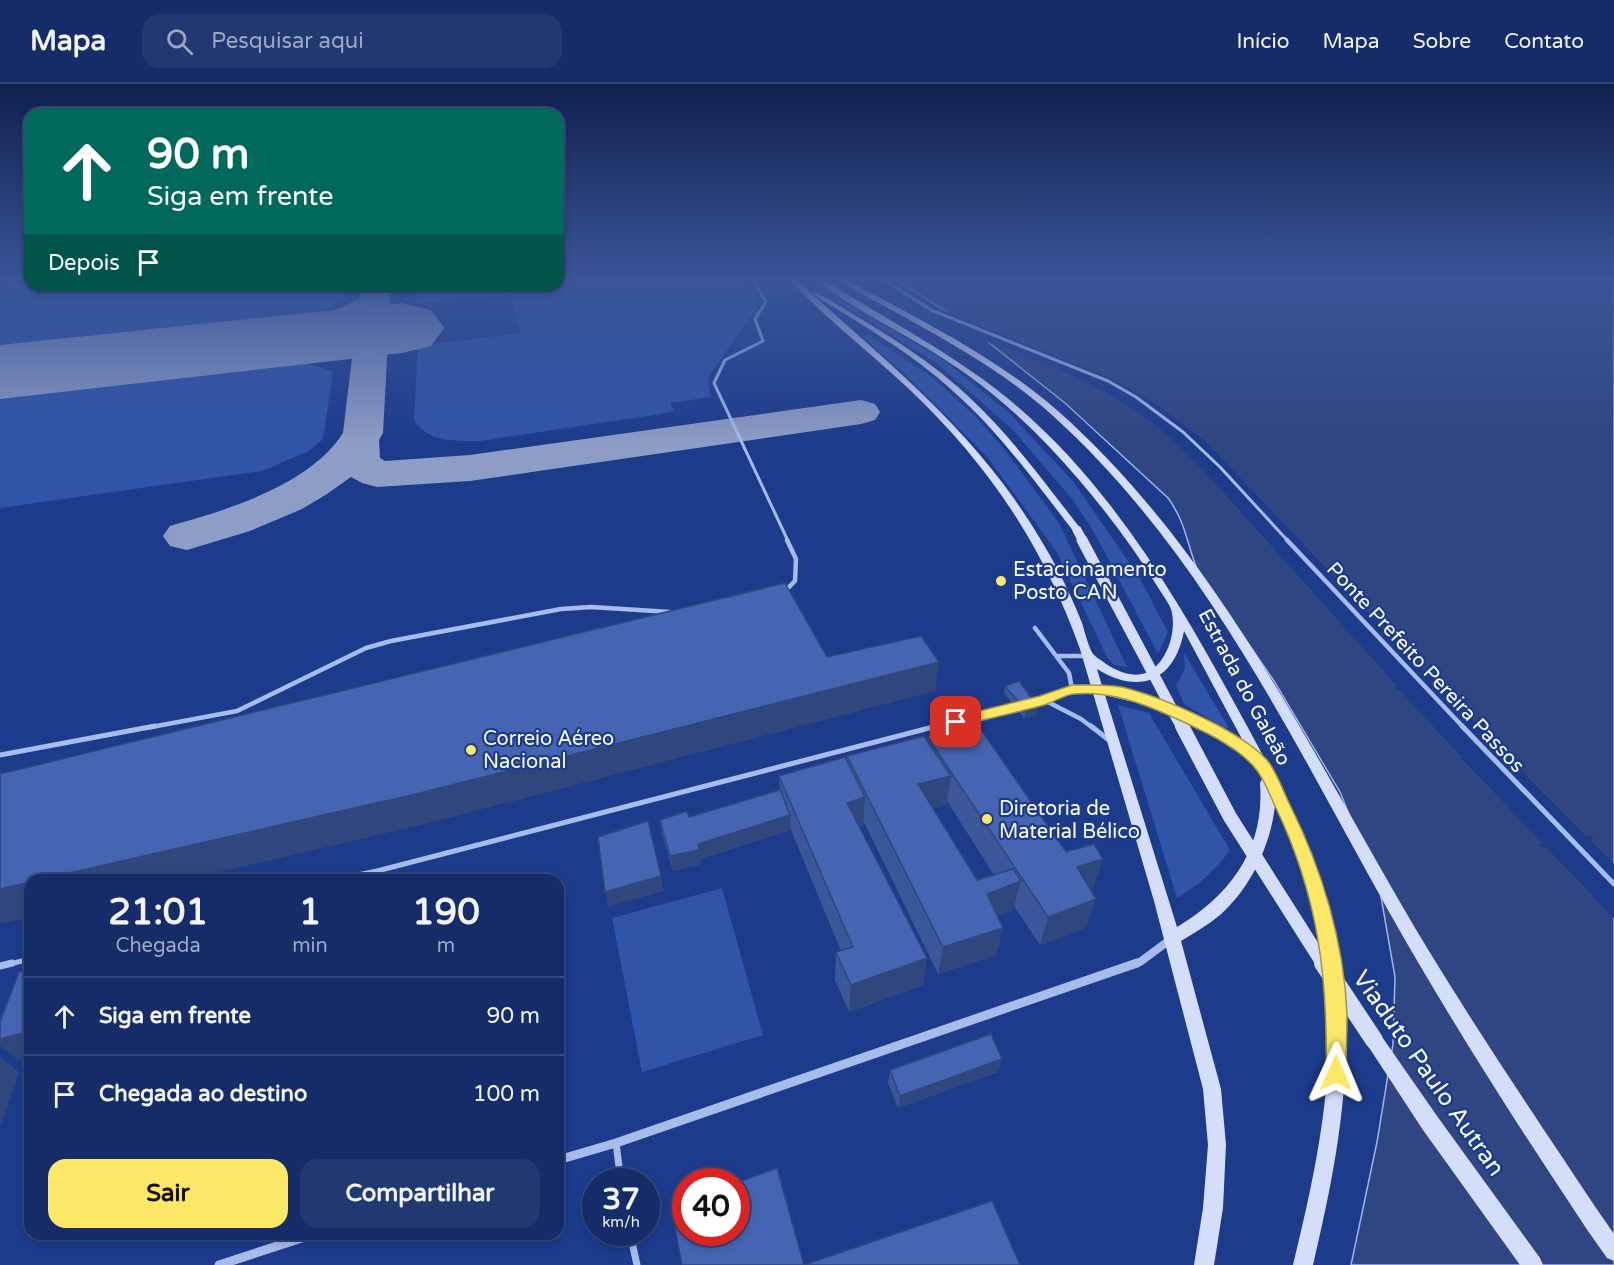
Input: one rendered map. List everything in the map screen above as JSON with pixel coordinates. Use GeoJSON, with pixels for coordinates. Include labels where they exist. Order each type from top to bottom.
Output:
{"type":"FeatureCollection","features":[{"type":"Feature","properties":{"kind":"street"},"geometry":{"type":"LineString","coordinates":[[852,334],[930,405],[1009,495],[1046,557],[1089,656],[1097,690],[1172,938],[1212,1089],[1217,1145],[1214,1208],[1203,1265]]}},
{"type":"Feature","properties":{"kind":"street","name":"Viaduto Paulo Autran"},"geometry":{"type":"LineString","coordinates":[[879,334],[916,358],[956,389],[996,429],[1077,530],[1230,817],[1281,900],[1430,1122],[1533,1265]]}},
{"type":"Feature","properties":{"kind":"street","name":"Estrada do Galeão"},"geometry":{"type":"LineString","coordinates":[[908,334],[959,364],[1018,411],[1069,464],[1118,524],[1177,609],[1264,768],[1297,834],[1319,901],[1329,942],[1337,1013],[1336,1093],[1322,1187],[1304,1265]]}},
{"type":"Feature","properties":{"kind":"street"},"geometry":{"type":"LineString","coordinates":[[935,334],[1019,385],[1054,412],[1100,456],[1158,523],[1219,609],[1274,694],[1425,963],[1614,1251]]}},
{"type":"Feature","properties":{"kind":"street"},"geometry":{"type":"LineString","coordinates":[[1089,656],[1105,669],[1125,678],[1138,679],[1155,675],[1168,661],[1175,643],[1179,621],[1177,609]]}},
{"type":"Feature","properties":{"kind":"street"},"geometry":{"type":"LineString","coordinates":[[564,1158],[616,1143],[1140,962],[1219,906],[1238,884],[1257,847],[1267,817],[1269,796],[1264,768],[1245,749],[1216,731],[1155,703],[1119,692],[1097,690]]}},
{"type":"Feature","properties":{"kind":"street"},"geometry":{"type":"LineString","coordinates":[[219,1265],[296,1240]]}},
{"type":"Feature","properties":{"kind":"lane"},"geometry":{"type":"LineString","coordinates":[[760,334],[763,341],[725,360],[714,383],[796,559],[795,581],[785,592],[776,597]]}},
{"type":"Feature","properties":{"kind":"lane","name":"Ponte Prefeito Pereira Passos"},"geometry":{"type":"LineString","coordinates":[[990,334],[1108,381],[1159,413],[1183,432],[1220,467],[1366,626],[1614,884]]}},
{"type":"Feature","properties":{"kind":"lane"},"geometry":{"type":"LineString","coordinates":[[0,755],[237,711],[366,648],[391,641],[561,609],[591,607],[674,612]]}},
{"type":"Feature","properties":{"kind":"lane"},"geometry":{"type":"LineString","coordinates":[[1035,628],[1069,673],[1072,689]]}},
{"type":"Feature","properties":{"kind":"lane"},"geometry":{"type":"LineString","coordinates":[[1057,656],[1089,656]]}},
{"type":"Feature","properties":{"kind":"lane"},"geometry":{"type":"LineString","coordinates":[[363,874],[1044,700],[1072,689],[1097,690]]}},
{"type":"Feature","properties":{"kind":"lane"},"geometry":{"type":"LineString","coordinates":[[1044,700],[1081,719],[1113,744]]}},
{"type":"Feature","properties":{"kind":"lane"},"geometry":{"type":"LineString","coordinates":[[0,966],[24,960]]}},
{"type":"Feature","properties":{"kind":"lane"},"geometry":{"type":"LineString","coordinates":[[616,1143],[619,1168]]}},
{"type":"Feature","properties":{"kind":"lane"},"geometry":{"type":"LineString","coordinates":[[633,1246],[637,1265]]}},
{"type":"Feature","properties":{"kind":"shaded area"},"geometry":{"type":"Polygon","coordinates":[[[0,334],[137,334],[0,349],[0,334]]]}},
{"type":"Feature","properties":{"kind":"shaded area"},"geometry":{"type":"Polygon","coordinates":[[[512,334],[738,334],[709,376],[711,397],[670,403],[674,412],[479,441],[442,439],[419,427],[414,419],[418,346],[512,334]]]}},
{"type":"Feature","properties":{"kind":"shaded area"},"geometry":{"type":"Polygon","coordinates":[[[889,334],[900,334],[942,359],[1008,412],[1073,481],[1139,577],[1168,632],[1158,654],[1094,532],[1072,499],[1013,430],[938,364],[889,334]]]}},
{"type":"Feature","properties":{"kind":"shaded area"},"geometry":{"type":"Polygon","coordinates":[[[978,334],[1614,334],[1614,1265],[1351,1265],[1377,1142],[1393,1044],[1395,977],[1380,891],[1340,792],[1274,681],[1197,569],[1174,507],[1168,498],[1065,403],[978,334]]]}},
{"type":"Feature","properties":{"kind":"shaded area"},"geometry":{"type":"Polygon","coordinates":[[[869,335],[933,378],[976,417],[1005,450],[1059,523],[1127,667],[1114,665],[1107,657],[1056,551],[988,458],[908,377],[862,336],[869,335]]]}},
{"type":"Feature","properties":{"kind":"shaded area"},"geometry":{"type":"Polygon","coordinates":[[[284,363],[309,364],[333,372],[323,439],[309,451],[262,471],[0,508],[0,395],[284,363]]]}},
{"type":"Feature","properties":{"kind":"shaded area"},"geometry":{"type":"Polygon","coordinates":[[[1184,653],[1229,728],[1224,728],[1184,704],[1176,685],[1185,669],[1184,653]]]}},
{"type":"Feature","properties":{"kind":"shaded area"},"geometry":{"type":"Polygon","coordinates":[[[1118,705],[1149,713],[1230,850],[1206,877],[1177,898],[1118,705]]]}},
{"type":"Feature","properties":{"kind":"shaded area"},"geometry":{"type":"Polygon","coordinates":[[[722,888],[763,1035],[642,1072],[612,918],[722,888]]]}},
{"type":"Feature","properties":{"kind":"pier"},"geometry":{"type":"Polygon","coordinates":[[[971,334],[1002,334],[1110,378],[1158,405],[1204,440],[1412,658],[1437,683],[1443,685],[1440,686],[1504,753],[1511,756],[1508,757],[1586,836],[1590,835],[1594,839],[1590,840],[1614,864],[1614,918],[1546,847],[1538,844],[1542,842],[1465,762],[1459,759],[1462,758],[1400,690],[1396,690],[1394,687],[1397,686],[1207,474],[1169,436],[1113,396],[1059,369],[971,334]]]}},
{"type":"Feature","properties":{"kind":"building","name":"Correio Aéreo Nacional"},"geometry":{"type":"Polygon","coordinates":[[[785,583],[827,657],[921,636],[939,662],[416,794],[64,874],[24,874],[24,883],[0,889],[0,774],[785,583]]]}},
{"type":"Feature","properties":{"kind":"building"},"geometry":{"type":"Polygon","coordinates":[[[1019,681],[1038,707],[1026,710],[1005,686],[1019,681]]]}},
{"type":"Feature","properties":{"kind":"building"},"geometry":{"type":"Polygon","coordinates":[[[977,724],[1066,852],[1094,844],[1103,859],[1077,867],[1096,899],[1048,917],[927,736],[977,724]]]}},
{"type":"Feature","properties":{"kind":"building"},"geometry":{"type":"Polygon","coordinates":[[[924,736],[951,776],[918,784],[977,880],[1013,869],[1021,881],[987,894],[1003,928],[943,947],[847,756],[924,736]]]}},
{"type":"Feature","properties":{"kind":"building"},"geometry":{"type":"Polygon","coordinates":[[[845,757],[865,797],[847,803],[927,958],[851,985],[836,952],[853,947],[779,776],[845,757]]]}},
{"type":"Feature","properties":{"kind":"building"},"geometry":{"type":"Polygon","coordinates":[[[780,790],[790,815],[698,844],[699,850],[670,856],[660,820],[687,811],[689,817],[780,790]]]}},
{"type":"Feature","properties":{"kind":"building"},"geometry":{"type":"Polygon","coordinates":[[[648,821],[661,876],[605,892],[598,837],[648,821]]]}},
{"type":"Feature","properties":{"kind":"building"},"geometry":{"type":"Polygon","coordinates":[[[24,971],[24,1033],[0,1039],[0,1022],[19,972],[24,971]]]}},
{"type":"Feature","properties":{"kind":"building"},"geometry":{"type":"Polygon","coordinates":[[[991,1034],[1002,1059],[900,1096],[890,1070],[991,1034]]]}},
{"type":"Feature","properties":{"kind":"building"},"geometry":{"type":"Polygon","coordinates":[[[777,1168],[804,1265],[682,1265],[678,1246],[750,1246],[750,1178],[777,1168]]]}},
{"type":"Feature","properties":{"kind":"building"},"geometry":{"type":"Polygon","coordinates":[[[992,1201],[1020,1265],[804,1265],[992,1201]]]}},
{"type":"Feature","properties":{"kind":"taxiway"},"geometry":{"type":"LineString","coordinates":[[229,347],[295,334]]}},
{"type":"Feature","properties":{"kind":"taxiway"},"geometry":{"type":"LineString","coordinates":[[187,536],[233,521],[287,499],[312,485],[352,452],[363,433],[372,334]]}},
{"type":"Feature","properties":{"kind":"taxiway"},"geometry":{"type":"LineString","coordinates":[[360,442],[359,463],[377,474],[470,468],[861,412]]}},
{"type":"Feature","properties":{"kind":"runway"},"geometry":{"type":"LineString","coordinates":[[0,372],[346,334]]}},
{"type":"Feature","properties":{"kind":"place","name":"Estacionamento Posto CAN"},"geometry":{"type":"Point","coordinates":[1001,581]}},
{"type":"Feature","properties":{"kind":"place","name":"Correio Aéreo Nacional"},"geometry":{"type":"Point","coordinates":[471,750]}},
{"type":"Feature","properties":{"kind":"place","name":"Diretoria de Material Bélico"},"geometry":{"type":"Point","coordinates":[987,819]}},
{"type":"Feature","properties":{"kind":"route"},"geometry":{"type":"LineString","coordinates":[[956,722],[1044,700],[1072,689],[1119,692],[1147,700],[1216,731],[1245,749],[1262,765],[1297,834],[1319,901],[1331,953],[1337,1013],[1336,1073]]}}]}
